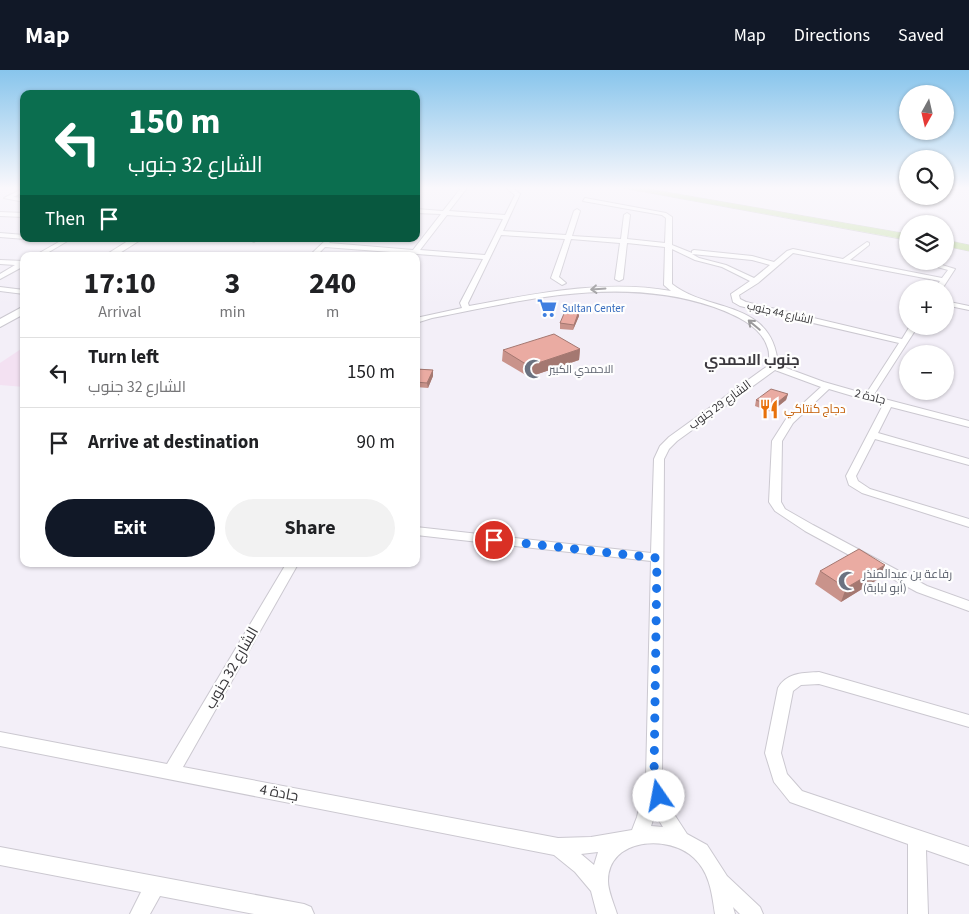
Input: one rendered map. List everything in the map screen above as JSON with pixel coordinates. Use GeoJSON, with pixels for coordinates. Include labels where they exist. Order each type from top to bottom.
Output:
{"type":"FeatureCollection","features":[{"type":"Feature","properties":{"kind":"main road"},"geometry":{"type":"LineString","coordinates":[[853,227],[899,235]]}},
{"type":"Feature","properties":{"kind":"main road"},"geometry":{"type":"LineString","coordinates":[[881,227],[899,230]]}},
{"type":"Feature","properties":{"kind":"main road"},"geometry":{"type":"LineString","coordinates":[[954,240],[969,243]]}},
{"type":"Feature","properties":{"kind":"main road"},"geometry":{"type":"LineString","coordinates":[[116,252],[132,242]]}},
{"type":"Feature","properties":{"kind":"main road"},"geometry":{"type":"LineString","coordinates":[[954,245],[969,248]]}},
{"type":"Feature","properties":{"kind":"main road"},"geometry":{"type":"LineString","coordinates":[[0,324],[20,312]]}},
{"type":"Feature","properties":{"kind":"street"},"geometry":{"type":"LineString","coordinates":[[415,252],[434,227]]}},
{"type":"Feature","properties":{"kind":"street"},"geometry":{"type":"LineString","coordinates":[[466,310],[464,303],[501,227]]}},
{"type":"Feature","properties":{"kind":"street"},"geometry":{"type":"LineString","coordinates":[[562,283],[555,278],[571,227]]}},
{"type":"Feature","properties":{"kind":"street"},"geometry":{"type":"LineString","coordinates":[[619,279],[625,227]]}},
{"type":"Feature","properties":{"kind":"street"},"geometry":{"type":"LineString","coordinates":[[668,284],[669,227]]}},
{"type":"Feature","properties":{"kind":"street"},"geometry":{"type":"LineString","coordinates":[[498,233],[657,243],[682,251],[689,256],[724,266],[755,281]]}},
{"type":"Feature","properties":{"kind":"street"},"geometry":{"type":"LineString","coordinates":[[0,235],[20,237]]}},
{"type":"Feature","properties":{"kind":"street"},"geometry":{"type":"LineString","coordinates":[[44,252],[62,242]]}},
{"type":"Feature","properties":{"kind":"street"},"geometry":{"type":"LineString","coordinates":[[316,252],[327,242]]}},
{"type":"Feature","properties":{"kind":"street"},"geometry":{"type":"LineString","coordinates":[[846,260],[867,244]]}},
{"type":"Feature","properties":{"kind":"street"},"geometry":{"type":"LineString","coordinates":[[324,245],[376,252]]}},
{"type":"Feature","properties":{"kind":"street"},"geometry":{"type":"LineString","coordinates":[[682,251],[752,258],[775,264]]}},
{"type":"Feature","properties":{"kind":"street","name":"الشارع 44 جنوب"},"geometry":{"type":"LineString","coordinates":[[904,342],[743,304],[736,300],[735,294],[794,251],[943,280]]}},
{"type":"Feature","properties":{"kind":"street"},"geometry":{"type":"LineString","coordinates":[[420,252],[486,257]]}},
{"type":"Feature","properties":{"kind":"street"},"geometry":{"type":"LineString","coordinates":[[0,262],[20,264]]}},
{"type":"Feature","properties":{"kind":"street"},"geometry":{"type":"LineString","coordinates":[[0,277],[20,266]]}},
{"type":"Feature","properties":{"kind":"street"},"geometry":{"type":"LineString","coordinates":[[943,280],[950,270]]}},
{"type":"Feature","properties":{"kind":"street"},"geometry":{"type":"LineString","coordinates":[[649,289],[668,284]]}},
{"type":"Feature","properties":{"kind":"street"},"geometry":{"type":"LineString","coordinates":[[668,284],[680,294]]}},
{"type":"Feature","properties":{"kind":"street"},"geometry":{"type":"LineString","coordinates":[[0,289],[20,292]]}},
{"type":"Feature","properties":{"kind":"street"},"geometry":{"type":"LineString","coordinates":[[420,320],[466,310],[586,290],[649,289],[680,294],[717,305],[747,319],[766,335],[772,347],[774,366]]}},
{"type":"Feature","properties":{"kind":"street"},"geometry":{"type":"LineString","coordinates":[[468,297],[471,303],[479,308]]}},
{"type":"Feature","properties":{"kind":"street"},"geometry":{"type":"LineString","coordinates":[[954,305],[969,308]]}},
{"type":"Feature","properties":{"kind":"street"},"geometry":{"type":"LineString","coordinates":[[869,396],[908,335]]}},
{"type":"Feature","properties":{"kind":"street","name":"الشارع 29 جنوب"},"geometry":{"type":"LineString","coordinates":[[632,836],[646,818],[654,778],[659,458],[664,448],[673,439],[774,366]]}},
{"type":"Feature","properties":{"kind":"street","name":"جادة 2"},"geometry":{"type":"LineString","coordinates":[[774,366],[801,378],[826,386],[969,424]]}},
{"type":"Feature","properties":{"kind":"street","name":"جادة 2"},"geometry":{"type":"LineString","coordinates":[[764,374],[801,378]]}},
{"type":"Feature","properties":{"kind":"street"},"geometry":{"type":"LineString","coordinates":[[826,386],[789,422],[777,441],[775,502],[781,511],[809,528],[922,589],[969,606]]}},
{"type":"Feature","properties":{"kind":"street"},"geometry":{"type":"LineString","coordinates":[[889,402],[851,476],[853,483],[866,491],[969,522]]}},
{"type":"Feature","properties":{"kind":"street"},"geometry":{"type":"LineString","coordinates":[[873,435],[969,462]]}},
{"type":"Feature","properties":{"kind":"street"},"geometry":{"type":"LineString","coordinates":[[420,531],[657,558]]}},
{"type":"Feature","properties":{"kind":"street","name":"الشارع 32 جنوب"},"geometry":{"type":"LineString","coordinates":[[171,772],[290,567]]}},
{"type":"Feature","properties":{"kind":"street"},"geometry":{"type":"LineString","coordinates":[[969,721],[819,678],[798,679],[786,688],[773,753],[780,777],[796,797],[969,856]]}},
{"type":"Feature","properties":{"kind":"street","name":"جادة 4"},"geometry":{"type":"LineString","coordinates":[[0,739],[558,847],[591,845],[632,836],[660,833],[680,839]]}},
{"type":"Feature","properties":{"kind":"street","name":"الشارع 29 جنوب"},"geometry":{"type":"LineString","coordinates":[[654,778],[664,814],[680,839]]}},
{"type":"Feature","properties":{"kind":"street"},"geometry":{"type":"LineString","coordinates":[[607,914],[601,903],[598,884],[601,865],[611,849],[632,836]]}},
{"type":"Feature","properties":{"kind":"street"},"geometry":{"type":"LineString","coordinates":[[917,838],[918,914]]}},
{"type":"Feature","properties":{"kind":"street"},"geometry":{"type":"LineString","coordinates":[[680,839],[697,849],[711,863],[721,880],[745,908],[753,914]]}},
{"type":"Feature","properties":{"kind":"street","name":"جادة 4"},"geometry":{"type":"LineString","coordinates":[[558,847],[582,866],[598,884]]}},
{"type":"Feature","properties":{"kind":"street"},"geometry":{"type":"LineString","coordinates":[[0,856],[304,914]]}},
{"type":"Feature","properties":{"kind":"street"},"geometry":{"type":"LineString","coordinates":[[721,880],[726,897],[725,914]]}},
{"type":"Feature","properties":{"kind":"street"},"geometry":{"type":"LineString","coordinates":[[140,914],[155,885]]}},
{"type":"Feature","properties":{"kind":"shaded area"},"geometry":{"type":"Polygon","coordinates":[[[20,350],[20,387],[0,385],[0,363],[20,350]]]}},
{"type":"Feature","properties":{"kind":"building"},"geometry":{"type":"Polygon","coordinates":[[[566,309],[579,311],[574,325],[560,323],[566,309]]]}},
{"type":"Feature","properties":{"kind":"building"},"geometry":{"type":"Polygon","coordinates":[[[554,334],[580,349],[529,366],[503,350],[554,334]]]}},
{"type":"Feature","properties":{"kind":"building"},"geometry":{"type":"Polygon","coordinates":[[[420,369],[433,370],[427,383],[420,382],[420,369]]]}},
{"type":"Feature","properties":{"kind":"building"},"geometry":{"type":"Polygon","coordinates":[[[771,389],[788,394],[773,406],[756,400],[771,389]]]}},
{"type":"Feature","properties":{"kind":"building"},"geometry":{"type":"Polygon","coordinates":[[[859,549],[885,565],[846,588],[820,571],[859,549]]]}},
{"type":"Feature","properties":{"kind":"place","name":"Sultan Center"},"geometry":{"type":"Point","coordinates":[547,308]}},
{"type":"Feature","properties":{"kind":"place","name":"الاحمدي الكبير"},"geometry":{"type":"Point","coordinates":[534,369]}},
{"type":"Feature","properties":{"kind":"place","name":"دجاج كنتاكي"},"geometry":{"type":"Point","coordinates":[769,409]}},
{"type":"Feature","properties":{"kind":"place","name":"رفاعة بن عبدالمنذر (أبو لبابة)"},"geometry":{"type":"Point","coordinates":[848,581]}},
{"type":"Feature","properties":{"kind":"district","name":"جنوب الاحمدي"},"geometry":{"type":"Point","coordinates":[752,360]}},
{"type":"Feature","properties":{"kind":"route"},"geometry":{"type":"LineString","coordinates":[[494,540],[657,558],[654,778],[659,796]]}}]}
